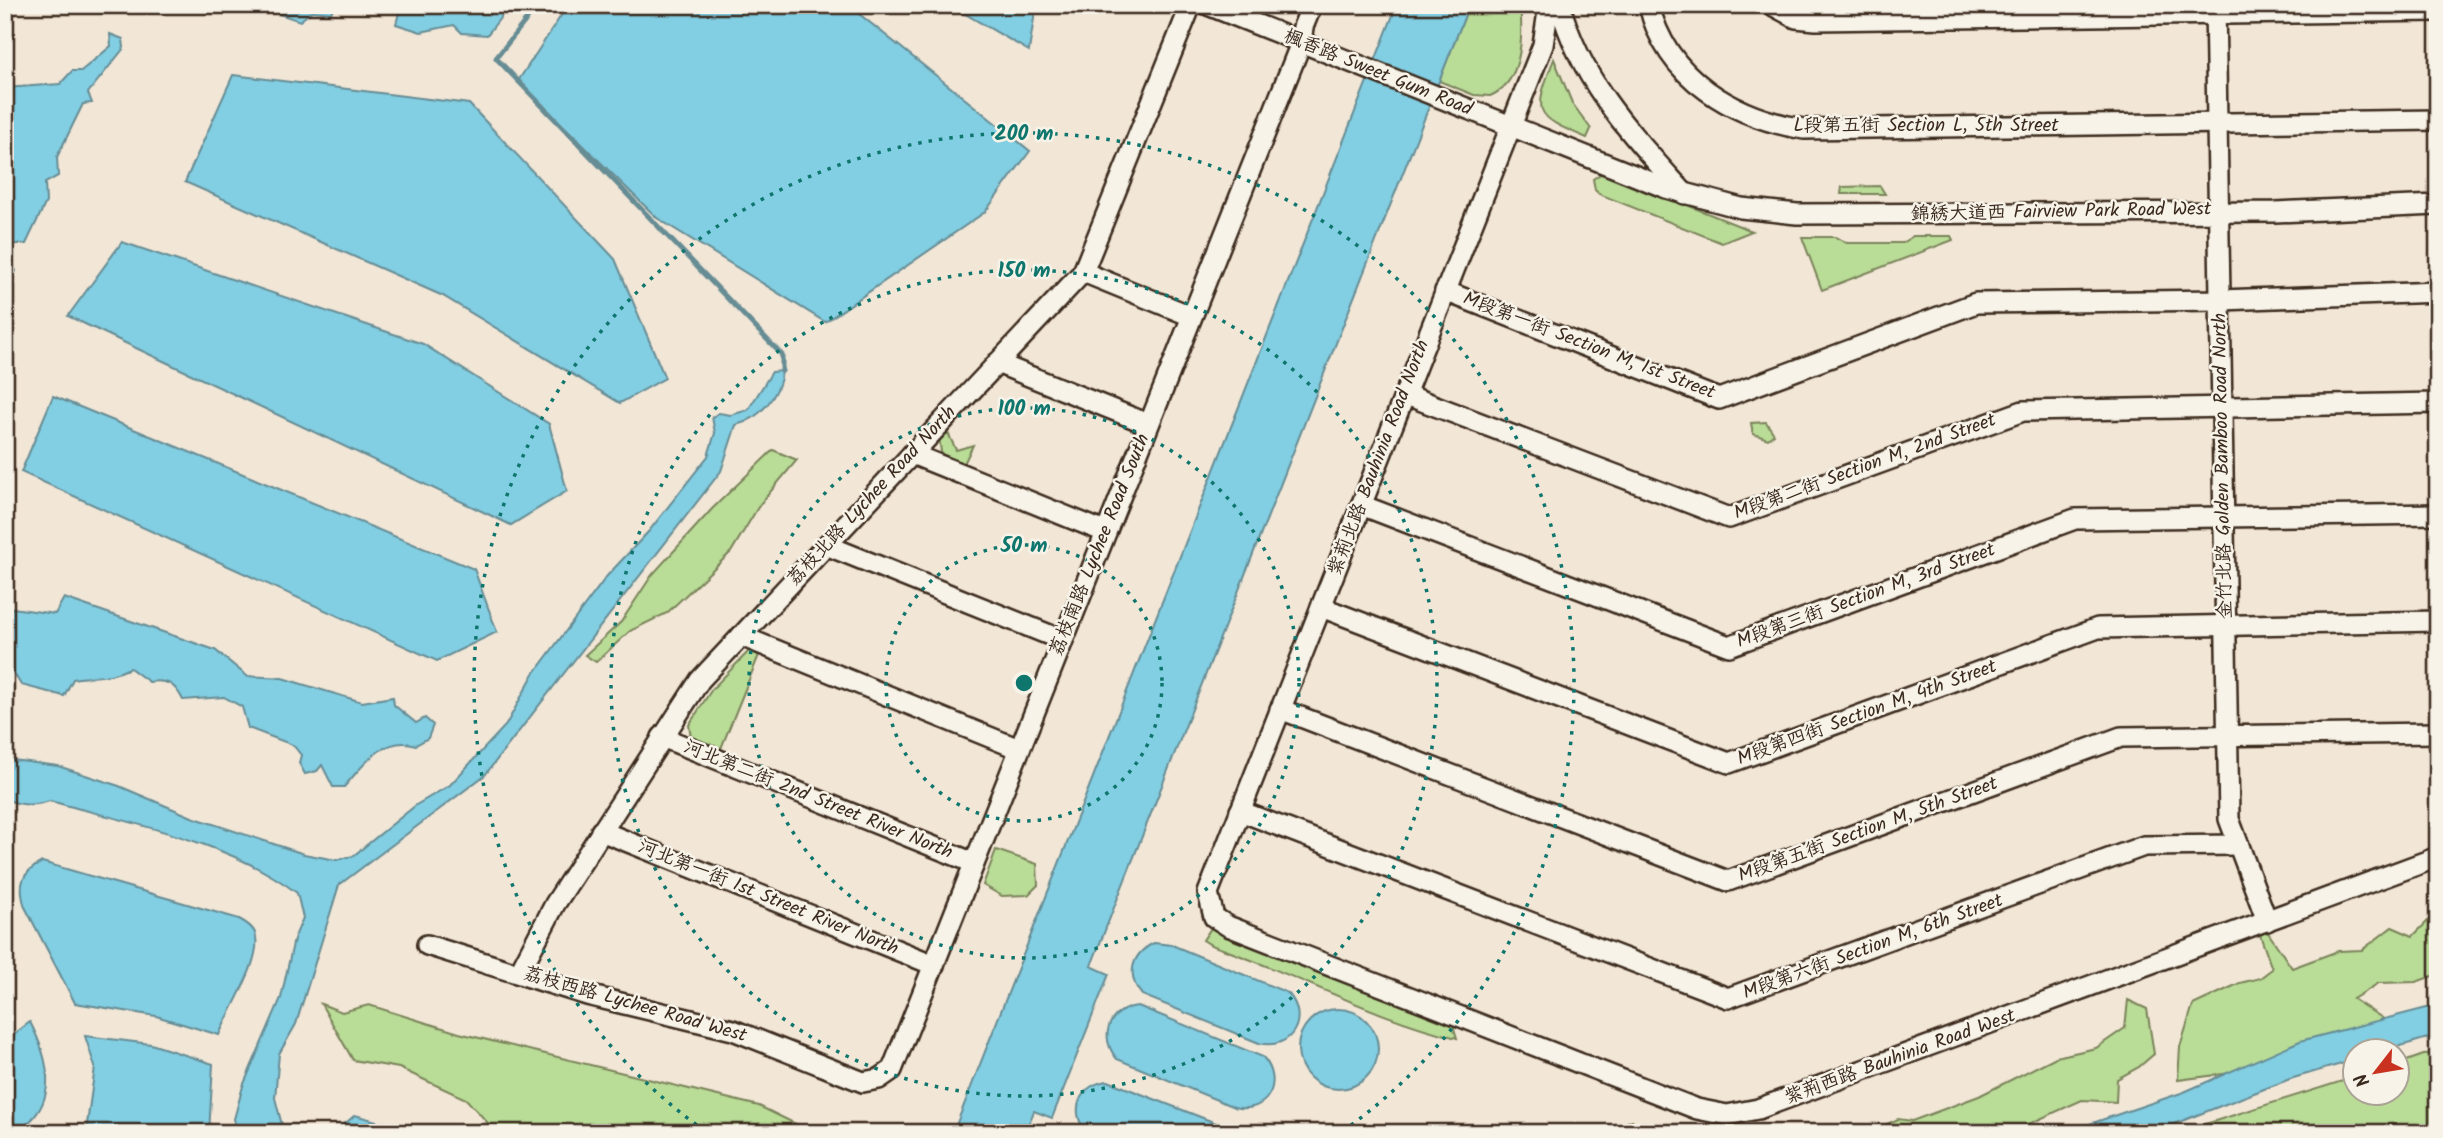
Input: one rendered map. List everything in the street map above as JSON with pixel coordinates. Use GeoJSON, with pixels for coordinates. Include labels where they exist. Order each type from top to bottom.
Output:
{"type":"FeatureCollection","features":[{"type":"Feature","properties":{"kind":"street","name":"荔枝北路 Lychee Road North"},"geometry":{"type":"LineString","coordinates":[[519,973],[555,904],[700,680],[1083,272],[1192,5]]}},
{"type":"Feature","properties":{"kind":"street","name":"楓香路 Sweet Gum Road"},"geometry":{"type":"LineString","coordinates":[[1208,5],[1510,126]]}},
{"type":"Feature","properties":{"kind":"street","name":"荔枝南路 Lychee Road South"},"geometry":{"type":"LineString","coordinates":[[879,1079],[886,1075],[896,1062],[1301,43],[1303,27],[1312,5]]}},
{"type":"Feature","properties":{"kind":"street","name":"紫荊北路 Bauhinia Road North"},"geometry":{"type":"LineString","coordinates":[[1209,910],[1208,894],[1240,810],[1543,45],[1549,5]]}},
{"type":"Feature","properties":{"kind":"street"},"geometry":{"type":"LineString","coordinates":[[1560,5],[1575,50],[1599,94],[1686,195]]}},
{"type":"Feature","properties":{"kind":"street","name":"L段第五街 Section L, 5th Street"},"geometry":{"type":"LineString","coordinates":[[1649,5],[1664,43],[1684,71],[1709,94],[1739,112],[1771,124],[1804,129],[2438,120]]}},
{"type":"Feature","properties":{"kind":"street"},"geometry":{"type":"LineString","coordinates":[[1772,5],[1796,18],[1816,20],[2216,10],[2438,11]]}},
{"type":"Feature","properties":{"kind":"street","name":"金竹北路 Golden Bamboo Road North"},"geometry":{"type":"LineString","coordinates":[[2216,10],[2229,819],[2267,920]]}},
{"type":"Feature","properties":{"kind":"street","name":"錦綉大道西 Fairview Park Road West"},"geometry":{"type":"LineString","coordinates":[[1510,126],[1686,195],[1741,208],[1797,214],[2219,210],[2275,212],[2438,205]]}},
{"type":"Feature","properties":{"kind":"street"},"geometry":{"type":"LineString","coordinates":[[1083,272],[1191,316]]}},
{"type":"Feature","properties":{"kind":"street","name":"M段第一街 Section M, 1st Street"},"geometry":{"type":"LineString","coordinates":[[1445,291],[1719,399],[1976,303],[2221,300],[2438,292]]}},
{"type":"Feature","properties":{"kind":"street"},"geometry":{"type":"LineString","coordinates":[[997,363],[1148,424]]}},
{"type":"Feature","properties":{"kind":"street","name":"M段第二街 Section M, 2nd Street"},"geometry":{"type":"LineString","coordinates":[[1404,394],[1729,518],[2024,411],[2438,403]]}},
{"type":"Feature","properties":{"kind":"street"},"geometry":{"type":"LineString","coordinates":[[912,454],[1105,532]]}},
{"type":"Feature","properties":{"kind":"street","name":"M段第三街 Section M, 3rd Street"},"geometry":{"type":"LineString","coordinates":[[1361,505],[1729,646],[2075,519],[2438,514]]}},
{"type":"Feature","properties":{"kind":"street"},"geometry":{"type":"LineString","coordinates":[[826,545],[1062,640]]}},
{"type":"Feature","properties":{"kind":"street","name":"M段第四街 Section M, 4th Street"},"geometry":{"type":"LineString","coordinates":[[1321,607],[1728,763],[2098,628],[2226,623],[2438,621]]}},
{"type":"Feature","properties":{"kind":"street"},"geometry":{"type":"LineString","coordinates":[[741,636],[1019,749]]}},
{"type":"Feature","properties":{"kind":"street","name":"M段第五街 Section M, 5th Street"},"geometry":{"type":"LineString","coordinates":[[1280,709],[1728,881],[2121,737],[2438,733]]}},
{"type":"Feature","properties":{"kind":"street","name":"河北第二街 2nd Street River North"},"geometry":{"type":"LineString","coordinates":[[662,737],[974,863]]}},
{"type":"Feature","properties":{"kind":"street","name":"M段第六街 Section M, 6th Street"},"geometry":{"type":"LineString","coordinates":[[1240,810],[1714,996],[1728,998],[2144,846],[2238,845]]}},
{"type":"Feature","properties":{"kind":"street","name":"河北第一街 1st Street River North"},"geometry":{"type":"LineString","coordinates":[[601,831],[934,965]]}},
{"type":"Feature","properties":{"kind":"street","name":"紫荊西路 Bauhinia Road West"},"geometry":{"type":"LineString","coordinates":[[1209,910],[1214,917],[1228,926],[1697,1109],[1727,1115],[1758,1109],[2438,857]]}},
{"type":"Feature","properties":{"kind":"street","name":"荔枝西路 Lychee Road West"},"geometry":{"type":"LineString","coordinates":[[427,945],[587,995],[733,1030],[863,1082],[879,1079]]}},
{"type":"Feature","properties":{"kind":"green space"},"geometry":{"type":"Polygon","coordinates":[[[1469,5],[1520,5],[1521,43],[1515,69],[1501,89],[1490,96],[1474,95],[1439,81],[1469,5]]]}},
{"type":"Feature","properties":{"kind":"green space"},"geometry":{"type":"Polygon","coordinates":[[[1554,59],[1572,103],[1591,129],[1587,138],[1556,124],[1542,111],[1543,91],[1554,59]]]}},
{"type":"Feature","properties":{"kind":"green space"},"geometry":{"type":"Polygon","coordinates":[[[1602,173],[1752,231],[1722,243],[1599,194],[1595,190],[1593,179],[1602,173]]]}},
{"type":"Feature","properties":{"kind":"green space"},"geometry":{"type":"Polygon","coordinates":[[[1880,186],[1885,194],[1841,194],[1842,187],[1880,186]]]}},
{"type":"Feature","properties":{"kind":"green space"},"geometry":{"type":"Polygon","coordinates":[[[1913,236],[1951,236],[1953,240],[1822,290],[1802,237],[1835,237],[1847,243],[1902,243],[1913,236]]]}},
{"type":"Feature","properties":{"kind":"green space"},"geometry":{"type":"Polygon","coordinates":[[[1766,422],[1774,434],[1768,439],[1753,434],[1751,423],[1766,422]]]}},
{"type":"Feature","properties":{"kind":"green space"},"geometry":{"type":"Polygon","coordinates":[[[948,433],[956,450],[973,445],[960,472],[943,466],[939,438],[948,433]]]}},
{"type":"Feature","properties":{"kind":"green space"},"geometry":{"type":"Polygon","coordinates":[[[773,450],[797,460],[760,504],[731,552],[667,613],[630,631],[596,662],[585,655],[621,622],[652,575],[712,509],[773,450]]]}},
{"type":"Feature","properties":{"kind":"green space"},"geometry":{"type":"Polygon","coordinates":[[[749,651],[759,655],[720,751],[691,738],[689,725],[712,689],[749,651]]]}},
{"type":"Feature","properties":{"kind":"green space"},"geometry":{"type":"Polygon","coordinates":[[[996,850],[1037,864],[1038,885],[1028,895],[1002,896],[983,885],[996,850]]]}},
{"type":"Feature","properties":{"kind":"green space"},"geometry":{"type":"Polygon","coordinates":[[[2438,911],[2438,974],[2416,982],[2379,983],[2353,999],[2393,1025],[2358,1036],[2342,1036],[2342,1041],[2246,1071],[2178,1080],[2180,1047],[2193,1005],[2240,983],[2260,978],[2272,969],[2260,935],[2267,931],[2292,968],[2338,951],[2362,950],[2392,927],[2413,936],[2438,911]]]}},
{"type":"Feature","properties":{"kind":"green space"},"geometry":{"type":"Polygon","coordinates":[[[1213,925],[1326,975],[1398,998],[1452,1022],[1457,1038],[1394,1019],[1211,945],[1203,940],[1213,925]]]}},
{"type":"Feature","properties":{"kind":"green space"},"geometry":{"type":"Polygon","coordinates":[[[2128,1000],[2147,1009],[2154,1054],[2139,1067],[2117,1079],[2116,1102],[2082,1100],[2009,1133],[1867,1133],[1898,1119],[1912,1121],[1979,1096],[2056,1057],[2096,1048],[2125,1028],[2128,1000]]]}},
{"type":"Feature","properties":{"kind":"green space"},"geometry":{"type":"Polygon","coordinates":[[[321,1004],[342,1012],[369,1005],[459,1033],[759,1106],[814,1133],[497,1133],[466,1099],[399,1068],[353,1060],[321,1004]]]}},
{"type":"Feature","properties":{"kind":"green space"},"geometry":{"type":"Polygon","coordinates":[[[2438,1050],[2438,1133],[2177,1133],[2342,1081],[2342,1106],[2412,1106],[2412,1059],[2438,1050]]]}},
{"type":"Feature","properties":{"kind":"green space"},"geometry":{"type":"Polygon","coordinates":[[[1632,1120],[1644,1133],[1605,1133],[1632,1120]]]}},
{"type":"Feature","properties":{"kind":"water"},"geometry":{"type":"Polygon","coordinates":[[[260,5],[334,5],[331,13],[312,11],[300,21],[276,13],[272,6],[260,5]]]}},
{"type":"Feature","properties":{"kind":"water"},"geometry":{"type":"Polygon","coordinates":[[[401,5],[510,5],[487,35],[462,33],[454,25],[421,32],[396,24],[401,5]]]}},
{"type":"Feature","properties":{"kind":"water"},"geometry":{"type":"Polygon","coordinates":[[[568,5],[848,5],[1030,151],[985,212],[825,322],[657,218],[518,81],[568,5]]]}},
{"type":"Feature","properties":{"kind":"water"},"geometry":{"type":"Polygon","coordinates":[[[950,5],[1036,5],[1029,51],[950,5]]]}},
{"type":"Feature","properties":{"kind":"water"},"geometry":{"type":"Polygon","coordinates":[[[1397,5],[1469,5],[1091,966],[1109,974],[1052,1118],[1034,1111],[1025,1133],[953,1133],[1397,5]]]}},
{"type":"Feature","properties":{"kind":"water"},"geometry":{"type":"Polygon","coordinates":[[[110,34],[123,39],[124,48],[88,93],[92,103],[83,104],[57,157],[58,176],[45,183],[46,202],[26,244],[13,244],[6,255],[16,271],[5,289],[5,88],[60,84],[72,71],[81,71],[111,46],[110,34]]]}},
{"type":"Feature","properties":{"kind":"water"},"geometry":{"type":"Polygon","coordinates":[[[233,75],[469,104],[615,259],[665,378],[620,403],[443,296],[185,182],[233,75]]]}},
{"type":"Feature","properties":{"kind":"water"},"geometry":{"type":"Polygon","coordinates":[[[122,242],[423,344],[549,424],[567,491],[511,525],[68,316],[122,242]]]}},
{"type":"Feature","properties":{"kind":"water"},"geometry":{"type":"Polygon","coordinates":[[[782,371],[777,389],[767,405],[753,418],[736,425],[721,471],[485,775],[339,885],[296,1024],[279,1054],[275,1098],[284,1133],[237,1133],[234,1119],[243,1086],[281,998],[294,939],[303,918],[297,893],[242,860],[179,836],[50,801],[28,804],[5,799],[5,759],[58,766],[119,786],[192,817],[304,854],[336,860],[353,856],[416,805],[450,785],[506,725],[533,675],[607,576],[649,531],[708,456],[715,433],[712,417],[719,413],[731,415],[748,410],[772,372],[782,371]]]}},
{"type":"Feature","properties":{"kind":"water"},"geometry":{"type":"Polygon","coordinates":[[[53,396],[474,569],[497,632],[437,661],[21,472],[53,396]]]}},
{"type":"Feature","properties":{"kind":"water"},"geometry":{"type":"Polygon","coordinates":[[[64,598],[215,650],[247,676],[282,678],[362,702],[393,697],[394,705],[416,723],[425,718],[433,725],[428,738],[416,745],[404,743],[384,748],[367,761],[344,787],[333,787],[322,765],[317,771],[305,774],[299,763],[301,755],[293,745],[248,728],[242,707],[224,697],[183,700],[170,684],[161,681],[149,682],[130,668],[108,675],[73,679],[64,696],[21,685],[5,659],[5,607],[55,614],[64,598]]]}},
{"type":"Feature","properties":{"kind":"water"},"geometry":{"type":"Polygon","coordinates":[[[42,862],[239,919],[250,926],[255,933],[255,956],[219,1035],[156,1016],[75,1003],[23,899],[23,880],[42,862]]]}},
{"type":"Feature","properties":{"kind":"water"},"geometry":{"type":"Polygon","coordinates":[[[1154,943],[1172,945],[1288,993],[1297,1012],[1294,1030],[1281,1042],[1259,1043],[1142,995],[1134,980],[1133,966],[1140,953],[1154,943]]]}},
{"type":"Feature","properties":{"kind":"water"},"geometry":{"type":"Polygon","coordinates":[[[2438,1005],[2438,1035],[2412,1043],[2412,1036],[2342,1036],[2342,1064],[2290,1079],[2151,1133],[2063,1133],[2184,1092],[2300,1041],[2438,1005]]]}},
{"type":"Feature","properties":{"kind":"water"},"geometry":{"type":"Polygon","coordinates":[[[1138,1006],[1263,1057],[1272,1076],[1269,1094],[1256,1106],[1234,1107],[1117,1059],[1108,1041],[1110,1025],[1120,1012],[1138,1006]]]}},
{"type":"Feature","properties":{"kind":"water"},"geometry":{"type":"Polygon","coordinates":[[[1338,1009],[1353,1012],[1366,1021],[1375,1034],[1378,1049],[1375,1064],[1366,1077],[1353,1086],[1338,1089],[1323,1086],[1310,1077],[1301,1064],[1298,1049],[1301,1034],[1310,1021],[1323,1012],[1338,1009]]]}},
{"type":"Feature","properties":{"kind":"water"},"geometry":{"type":"Polygon","coordinates":[[[30,1022],[47,1070],[46,1094],[30,1121],[17,1133],[5,1133],[5,1041],[30,1022]]]}},
{"type":"Feature","properties":{"kind":"water"},"geometry":{"type":"Polygon","coordinates":[[[85,1036],[151,1044],[213,1064],[209,1133],[89,1133],[87,1124],[95,1067],[85,1036]]]}},
{"type":"Feature","properties":{"kind":"water"},"geometry":{"type":"Polygon","coordinates":[[[1108,1081],[1226,1127],[1235,1133],[1087,1133],[1078,1116],[1080,1100],[1090,1087],[1108,1081]]]}},
{"type":"Feature","properties":{"kind":"water"},"geometry":{"type":"Polygon","coordinates":[[[355,1115],[376,1121],[387,1133],[334,1133],[355,1115]]]}},
{"type":"Feature","properties":{"kind":"water"},"geometry":{"type":"Polygon","coordinates":[[[1325,1126],[1335,1126],[1353,1133],[1308,1133],[1325,1126]]]}},
{"type":"Feature","properties":{"kind":"waterway"},"geometry":{"type":"LineString","coordinates":[[538,5],[496,58],[782,355],[782,371]]}}]}
